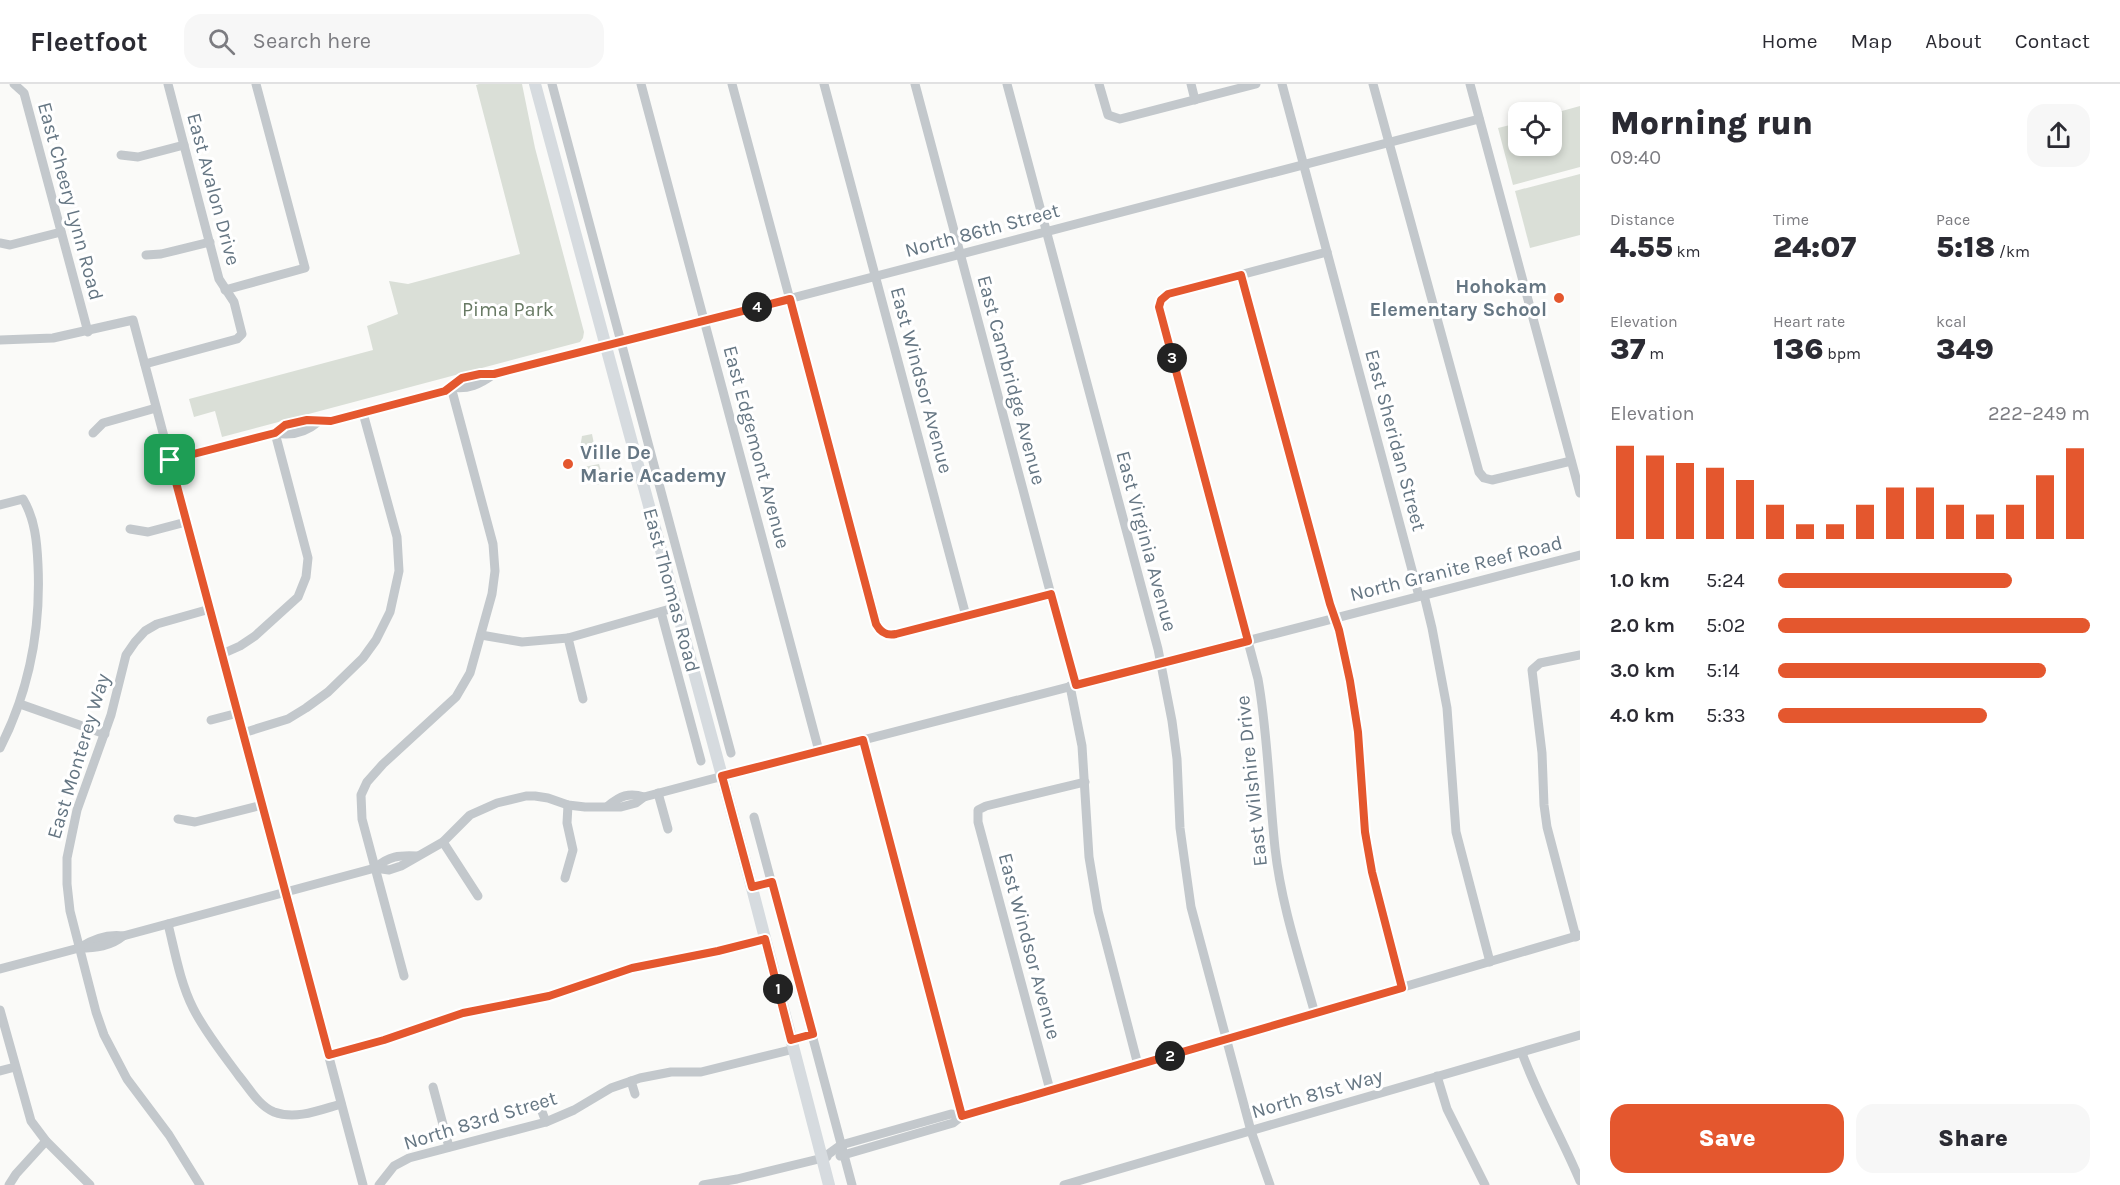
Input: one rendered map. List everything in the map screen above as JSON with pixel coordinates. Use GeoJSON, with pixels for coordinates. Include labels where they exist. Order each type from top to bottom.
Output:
{"type":"FeatureCollection","features":[{"type":"Feature","properties":{"kind":"main road","name":"East Thomas Road"},"geometry":{"type":"LineString","coordinates":[[535,84],[752,887],[829,1185]]}},
{"type":"Feature","properties":{"kind":"street","name":"East Cheery Lynn Road"},"geometry":{"type":"LineString","coordinates":[[14,84],[24,93],[88,332]]}},
{"type":"Feature","properties":{"kind":"street","name":"East Avalon Drive"},"geometry":{"type":"LineString","coordinates":[[145,364],[237,339],[242,334],[234,302],[219,279],[168,84]]}},
{"type":"Feature","properties":{"kind":"street"},"geometry":{"type":"LineString","coordinates":[[225,290],[305,268],[256,84]]}},
{"type":"Feature","properties":{"kind":"street","name":"East Thomas Road"},"geometry":{"type":"LineString","coordinates":[[552,84],[731,753]]}},
{"type":"Feature","properties":{"kind":"street","name":"East Edgemont Avenue"},"geometry":{"type":"LineString","coordinates":[[641,84],[819,751]]}},
{"type":"Feature","properties":{"kind":"street"},"geometry":{"type":"LineString","coordinates":[[732,84],[876,624],[884,633],[896,634],[1051,594]]}},
{"type":"Feature","properties":{"kind":"street","name":"East Windsor Avenue"},"geometry":{"type":"LineString","coordinates":[[824,84],[966,616]]}},
{"type":"Feature","properties":{"kind":"street","name":"East Cambridge Avenue"},"geometry":{"type":"LineString","coordinates":[[915,84],[1051,594],[1073,686],[1082,746],[1089,857],[1098,911],[1138,1065]]}},
{"type":"Feature","properties":{"kind":"street","name":"East Virginia Avenue"},"geometry":{"type":"LineString","coordinates":[[1007,84],[1160,663],[1177,759],[1180,828],[1191,907],[1251,1131],[1270,1185]]}},
{"type":"Feature","properties":{"kind":"street"},"geometry":{"type":"LineString","coordinates":[[1099,84],[1107,111],[1112,117],[1123,118],[1256,84]]}},
{"type":"Feature","properties":{"kind":"street"},"geometry":{"type":"LineString","coordinates":[[1191,84],[1195,100]]}},
{"type":"Feature","properties":{"kind":"street","name":"East Sheridan Street"},"geometry":{"type":"LineString","coordinates":[[1282,84],[1421,596],[1432,628],[1447,708],[1456,831],[1490,962]]}},
{"type":"Feature","properties":{"kind":"street"},"geometry":{"type":"LineString","coordinates":[[1373,84],[1477,468],[1484,478],[1496,480],[1571,461]]}},
{"type":"Feature","properties":{"kind":"street"},"geometry":{"type":"LineString","coordinates":[[1470,84],[1580,493]]}},
{"type":"Feature","properties":{"kind":"street","name":"North 86th Street"},"geometry":{"type":"LineString","coordinates":[[170,460],[275,433],[288,435],[309,429],[318,422],[331,421],[445,391],[462,378],[494,374],[704,321],[1479,119]]}},
{"type":"Feature","properties":{"kind":"street"},"geometry":{"type":"LineString","coordinates":[[121,155],[138,157],[184,145]]}},
{"type":"Feature","properties":{"kind":"street"},"geometry":{"type":"LineString","coordinates":[[1,244],[10,245],[61,232]]}},
{"type":"Feature","properties":{"kind":"street"},"geometry":{"type":"LineString","coordinates":[[146,255],[161,254],[210,242]]}},
{"type":"Feature","properties":{"kind":"street"},"geometry":{"type":"LineString","coordinates":[[1328,252],[1241,275],[1339,630],[1358,732],[1366,842],[1402,988]]}},
{"type":"Feature","properties":{"kind":"street","name":"East Wilshire Drive"},"geometry":{"type":"LineString","coordinates":[[1241,275],[1168,294],[1161,300],[1160,310],[1258,679],[1265,723],[1275,850],[1284,896],[1315,1014]]}},
{"type":"Feature","properties":{"kind":"street"},"geometry":{"type":"LineString","coordinates":[[0,340],[53,338],[88,332],[133,320],[363,1185]]}},
{"type":"Feature","properties":{"kind":"street"},"geometry":{"type":"LineString","coordinates":[[404,976],[362,819],[362,795],[373,775],[456,697],[470,673],[492,594],[495,571],[493,544],[451,387]]}},
{"type":"Feature","properties":{"kind":"street"},"geometry":{"type":"LineString","coordinates":[[93,433],[103,423],[156,408]]}},
{"type":"Feature","properties":{"kind":"street"},"geometry":{"type":"LineString","coordinates":[[243,733],[288,719],[328,692],[363,658],[376,640],[390,612],[399,571],[397,537],[363,413]]}},
{"type":"Feature","properties":{"kind":"street"},"geometry":{"type":"LineString","coordinates":[[222,654],[255,636],[298,597],[306,577],[308,558],[275,433]]}},
{"type":"Feature","properties":{"kind":"street"},"geometry":{"type":"LineString","coordinates":[[0,505],[23,499],[31,513],[36,540],[39,586],[30,666],[20,704],[0,748]]}},
{"type":"Feature","properties":{"kind":"street"},"geometry":{"type":"LineString","coordinates":[[130,529],[148,532],[186,522]]}},
{"type":"Feature","properties":{"kind":"street","name":"North Granite Reef Road"},"geometry":{"type":"LineString","coordinates":[[0,969],[79,948],[92,948],[115,942],[123,936],[375,868],[389,870],[401,866],[443,842],[470,815],[497,803],[535,796],[568,805],[621,807],[636,803],[644,797],[722,776],[1580,555]]}},
{"type":"Feature","properties":{"kind":"street"},"geometry":{"type":"LineString","coordinates":[[481,635],[522,642],[568,638],[676,607]]}},
{"type":"Feature","properties":{"kind":"street","name":"East Monterey Way"},"geometry":{"type":"LineString","coordinates":[[200,1185],[186,1160],[126,1078],[114,1056],[96,1012],[70,911],[67,858],[77,810],[105,734],[126,655],[146,631],[157,624],[210,609]]}},
{"type":"Feature","properties":{"kind":"street","name":"East Thomas Road"},"geometry":{"type":"LineString","coordinates":[[661,612],[701,761]]}},
{"type":"Feature","properties":{"kind":"street"},"geometry":{"type":"LineString","coordinates":[[568,638],[583,699]]}},
{"type":"Feature","properties":{"kind":"street"},"geometry":{"type":"LineString","coordinates":[[703,1185],[823,1158],[844,1156],[953,1123],[962,1116],[1578,936],[1546,816],[1533,670],[1540,663],[1580,655]]}},
{"type":"Feature","properties":{"kind":"street"},"geometry":{"type":"LineString","coordinates":[[20,704],[105,734]]}},
{"type":"Feature","properties":{"kind":"street"},"geometry":{"type":"LineString","coordinates":[[211,720],[238,713]]}},
{"type":"Feature","properties":{"kind":"street"},"geometry":{"type":"LineString","coordinates":[[863,740],[962,1116]]}},
{"type":"Feature","properties":{"kind":"street","name":"East Windsor Avenue"},"geometry":{"type":"LineString","coordinates":[[1050,1090],[978,822],[978,810],[986,806],[1085,782]]}},
{"type":"Feature","properties":{"kind":"street"},"geometry":{"type":"LineString","coordinates":[[658,793],[668,829]]}},
{"type":"Feature","properties":{"kind":"street"},"geometry":{"type":"LineString","coordinates":[[178,819],[195,822],[262,805]]}},
{"type":"Feature","properties":{"kind":"street"},"geometry":{"type":"LineString","coordinates":[[566,878],[573,850],[567,823],[568,805]]}},
{"type":"Feature","properties":{"kind":"street"},"geometry":{"type":"LineString","coordinates":[[754,817],[852,1185]]}},
{"type":"Feature","properties":{"kind":"street"},"geometry":{"type":"LineString","coordinates":[[443,842],[478,896]]}},
{"type":"Feature","properties":{"kind":"street"},"geometry":{"type":"LineString","coordinates":[[752,887],[772,882]]}},
{"type":"Feature","properties":{"kind":"street"},"geometry":{"type":"LineString","coordinates":[[168,924],[177,962],[192,1006],[215,1043],[260,1102],[273,1111],[286,1115],[302,1115],[341,1104]]}},
{"type":"Feature","properties":{"kind":"street"},"geometry":{"type":"LineString","coordinates":[[329,1055],[384,1040],[463,1013],[549,996],[632,968],[710,953],[765,939]]}},
{"type":"Feature","properties":{"kind":"street"},"geometry":{"type":"LineString","coordinates":[[0,1010],[31,1121],[46,1141],[90,1185]]}},
{"type":"Feature","properties":{"kind":"street"},"geometry":{"type":"LineString","coordinates":[[793,1044],[813,1034]]}},
{"type":"Feature","properties":{"kind":"street","name":"North 81st Way"},"geometry":{"type":"LineString","coordinates":[[1065,1185],[1079,1183],[1580,1035]]}},
{"type":"Feature","properties":{"kind":"street","name":"North 83rd Street"},"geometry":{"type":"LineString","coordinates":[[379,1185],[389,1171],[398,1163],[409,1158],[546,1122],[574,1110],[611,1088],[631,1081],[663,1073],[701,1072],[793,1044]]}},
{"type":"Feature","properties":{"kind":"street"},"geometry":{"type":"LineString","coordinates":[[1522,1053],[1580,1181]]}},
{"type":"Feature","properties":{"kind":"street"},"geometry":{"type":"LineString","coordinates":[[0,1071],[15,1067]]}},
{"type":"Feature","properties":{"kind":"street"},"geometry":{"type":"LineString","coordinates":[[1437,1077],[1447,1109],[1485,1185]]}},
{"type":"Feature","properties":{"kind":"street"},"geometry":{"type":"LineString","coordinates":[[631,1081],[635,1094]]}},
{"type":"Feature","properties":{"kind":"street"},"geometry":{"type":"LineString","coordinates":[[433,1087],[449,1147]]}},
{"type":"Feature","properties":{"kind":"street"},"geometry":{"type":"LineString","coordinates":[[541,1109],[546,1122]]}},
{"type":"Feature","properties":{"kind":"street"},"geometry":{"type":"LineString","coordinates":[[823,1158],[842,1145],[951,1114],[962,1116]]}},
{"type":"Feature","properties":{"kind":"street"},"geometry":{"type":"LineString","coordinates":[[0,1178],[9,1184],[46,1141]]}},
{"type":"Feature","properties":{"kind":"green space","name":"Pima Park"},"geometry":{"type":"Polygon","coordinates":[[[522,84],[535,148],[584,332],[580,342],[222,437],[215,411],[194,417],[189,399],[373,350],[367,326],[398,314],[389,281],[408,284],[520,254],[476,85],[522,84]]]}},
{"type":"Feature","properties":{"kind":"green space"},"geometry":{"type":"Polygon","coordinates":[[[1580,106],[1580,167],[1513,185],[1498,128],[1508,126],[1508,156],[1562,156],[1562,111],[1580,106]]]}},
{"type":"Feature","properties":{"kind":"green space"},"geometry":{"type":"Polygon","coordinates":[[[1580,174],[1580,235],[1530,248],[1515,191],[1580,174]]]}},
{"type":"Feature","properties":{"kind":"green space"},"geometry":{"type":"Polygon","coordinates":[[[592,434],[596,454],[581,458],[582,436],[592,434]]]}},
{"type":"Feature","properties":{"kind":"green space"},"geometry":{"type":"Polygon","coordinates":[[[599,464],[605,483],[595,485],[584,467],[599,464]]]}},
{"type":"Feature","properties":{"kind":"place","name":"Hohokam Elementary School"},"geometry":{"type":"Point","coordinates":[1559,298]}},
{"type":"Feature","properties":{"kind":"place","name":"Ville De Marie Academy"},"geometry":{"type":"Point","coordinates":[568,464]}},
{"type":"Feature","properties":{"kind":"route"},"geometry":{"type":"LineString","coordinates":[[1241,275],[1339,630],[1358,732],[1365,832],[1372,872],[1402,988],[962,1116],[863,740],[722,776],[752,887],[772,882],[813,1034],[791,1040],[765,939],[694,957],[632,968],[549,996],[463,1013],[384,1040],[329,1055],[170,460],[275,433],[285,425],[307,420],[331,421],[445,391],[462,378],[494,374],[790,299],[876,624],[881,631],[896,634],[1051,594],[1076,685],[1248,641],[1159,307],[1161,300],[1168,294],[1241,275]]}}]}
